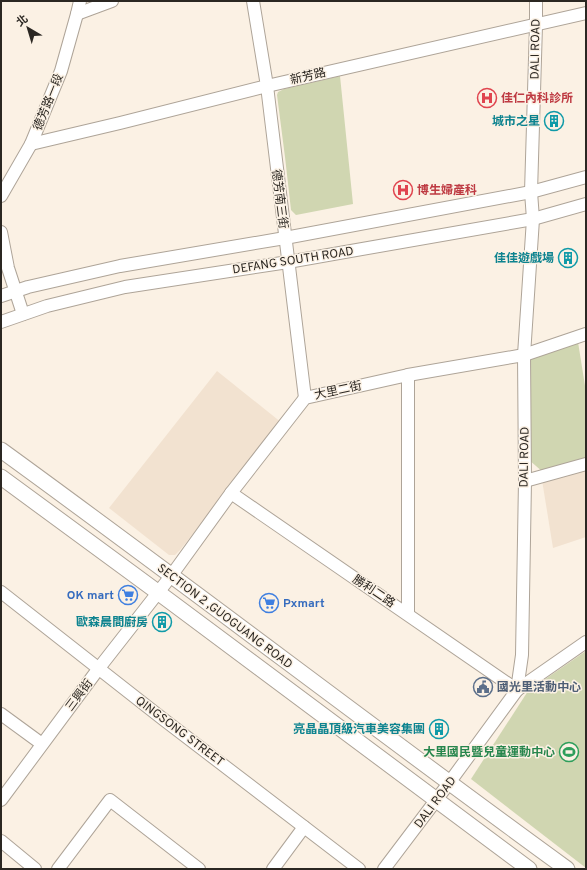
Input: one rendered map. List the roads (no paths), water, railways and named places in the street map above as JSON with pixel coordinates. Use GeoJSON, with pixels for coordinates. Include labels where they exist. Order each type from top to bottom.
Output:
{"type":"FeatureCollection","features":[{"type":"Feature","properties":{"kind":"main road","name":"SECTION 2 ,GUOGUANG ROAD"},"geometry":{"type":"LineString","coordinates":[[1,450],[449,784],[567,869]]}},
{"type":"Feature","properties":{"kind":"main road","name":"SECTION 2 ,GUOGUANG ROAD"},"geometry":{"type":"LineString","coordinates":[[1,477],[158,592],[529,869]]}},
{"type":"Feature","properties":{"kind":"street","name":"德芳路一段"},"geometry":{"type":"LineString","coordinates":[[1,196],[31,144],[61,71],[80,1]]}},
{"type":"Feature","properties":{"kind":"street"},"geometry":{"type":"LineString","coordinates":[[77,14],[112,1]]}},
{"type":"Feature","properties":{"kind":"street","name":"德芳南三街"},"geometry":{"type":"LineString","coordinates":[[253,1],[266,86],[305,398]]}},
{"type":"Feature","properties":{"kind":"street","name":"DALI ROAD"},"geometry":{"type":"LineString","coordinates":[[384,869],[436,799],[449,784],[516,690],[522,655],[525,481],[524,355],[533,219],[531,192],[536,1]]}},
{"type":"Feature","properties":{"kind":"street","name":"新芳路"},"geometry":{"type":"LineString","coordinates":[[31,144],[266,86],[586,13]]}},
{"type":"Feature","properties":{"kind":"street","name":"DEFANG SOUTH ROAD"},"geometry":{"type":"LineString","coordinates":[[1,296],[120,266],[285,238],[531,192],[586,177]]}},
{"type":"Feature","properties":{"kind":"street","name":"DEFANG SOUTH ROAD"},"geometry":{"type":"LineString","coordinates":[[1,322],[47,306],[125,287],[288,262],[533,219],[586,204]]}},
{"type":"Feature","properties":{"kind":"street"},"geometry":{"type":"LineString","coordinates":[[1,232],[8,268],[23,314]]}},
{"type":"Feature","properties":{"kind":"street","name":"大里二街"},"geometry":{"type":"LineString","coordinates":[[158,592],[305,398],[408,375],[524,355],[586,334]]}},
{"type":"Feature","properties":{"kind":"street"},"geometry":{"type":"LineString","coordinates":[[408,375],[408,614]]}},
{"type":"Feature","properties":{"kind":"street"},"geometry":{"type":"LineString","coordinates":[[525,481],[586,464]]}},
{"type":"Feature","properties":{"kind":"street","name":"勝利二路"},"geometry":{"type":"LineString","coordinates":[[231,494],[408,614],[516,690]]}},
{"type":"Feature","properties":{"kind":"street","name":"QINGSONG STREET"},"geometry":{"type":"LineString","coordinates":[[1,592],[163,719],[359,869]]}},
{"type":"Feature","properties":{"kind":"street","name":"三興街"},"geometry":{"type":"LineString","coordinates":[[1,800],[99,668],[158,592]]}},
{"type":"Feature","properties":{"kind":"street"},"geometry":{"type":"LineString","coordinates":[[516,690],[586,642]]}},
{"type":"Feature","properties":{"kind":"street"},"geometry":{"type":"LineString","coordinates":[[1,714],[42,744]]}},
{"type":"Feature","properties":{"kind":"street"},"geometry":{"type":"LineString","coordinates":[[58,869],[110,800],[199,869]]}},
{"type":"Feature","properties":{"kind":"street"},"geometry":{"type":"LineString","coordinates":[[273,869],[304,827]]}},
{"type":"Feature","properties":{"kind":"street"},"geometry":{"type":"LineString","coordinates":[[1,841],[35,869]]}},
{"type":"Feature","properties":{"kind":"place","name":"佳仁內科診所"},"geometry":{"type":"Point","coordinates":[487,98]}},
{"type":"Feature","properties":{"kind":"place","name":"城市之星"},"geometry":{"type":"Point","coordinates":[554,121]}},
{"type":"Feature","properties":{"kind":"place","name":"博生婦產科"},"geometry":{"type":"Point","coordinates":[403,190]}},
{"type":"Feature","properties":{"kind":"place","name":"佳佳遊戲場"},"geometry":{"type":"Point","coordinates":[568,258]}},
{"type":"Feature","properties":{"kind":"place","name":"OK mart"},"geometry":{"type":"Point","coordinates":[128,595]}},
{"type":"Feature","properties":{"kind":"place","name":"Pxmart"},"geometry":{"type":"Point","coordinates":[269,603]}},
{"type":"Feature","properties":{"kind":"place","name":"歐森晨間廚房"},"geometry":{"type":"Point","coordinates":[162,622]}},
{"type":"Feature","properties":{"kind":"place","name":"國光里活動中心"},"geometry":{"type":"Point","coordinates":[483,687]}},
{"type":"Feature","properties":{"kind":"place","name":"亮晶晶頂級汽車美容集團"},"geometry":{"type":"Point","coordinates":[439,729]}},
{"type":"Feature","properties":{"kind":"place","name":"大里國民暨兒童運動中心"},"geometry":{"type":"Point","coordinates":[569,752]}}]}
